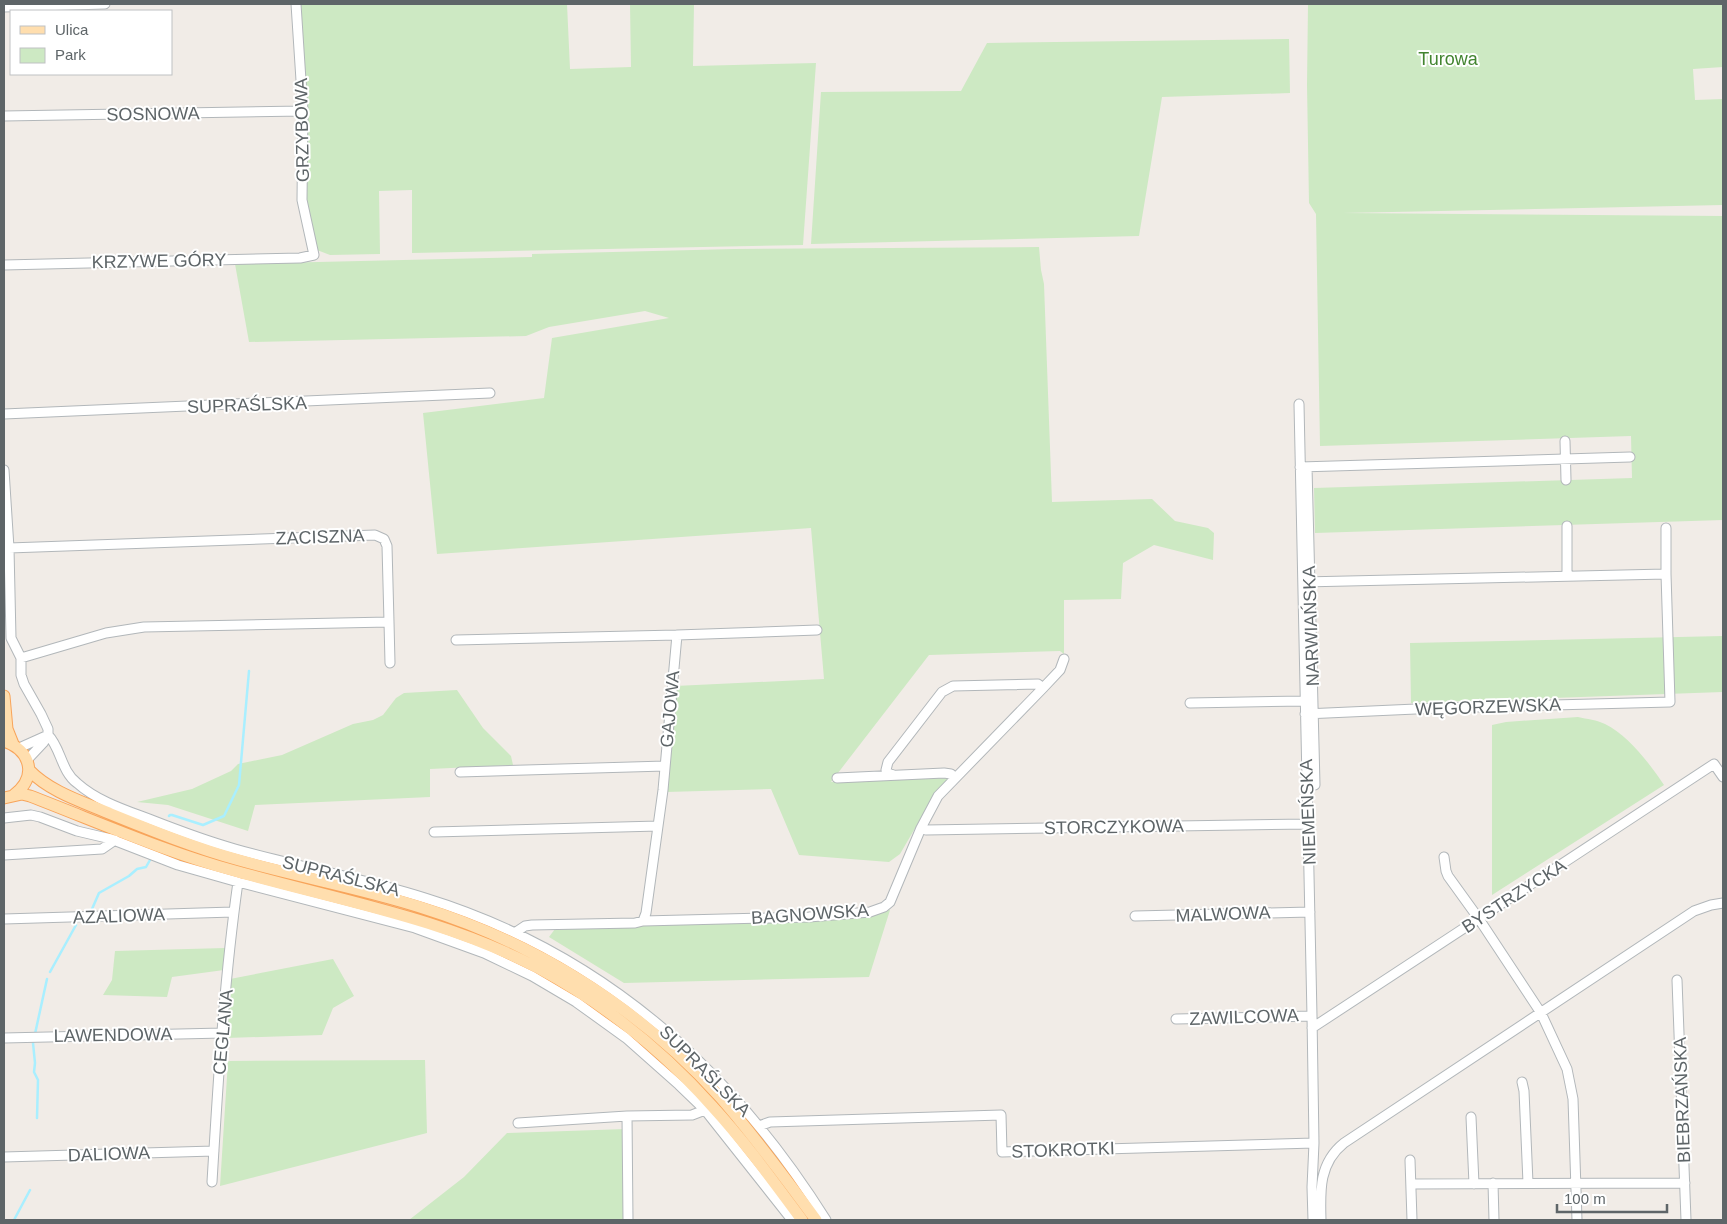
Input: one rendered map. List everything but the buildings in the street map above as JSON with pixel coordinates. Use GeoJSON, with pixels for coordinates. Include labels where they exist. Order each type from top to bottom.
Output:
{"type":"FeatureCollection","features":[{"type":"Feature","properties":{"kind":"main road"},"geometry":{"type":"LineString","coordinates":[[4,696],[7,729],[12,744],[38,779],[85,803],[177,840],[238,860],[421,907],[494,935],[545,959],[588,984],[641,1022],[694,1070],[752,1135],[816,1220]]}},
{"type":"Feature","properties":{"kind":"main road"},"geometry":{"type":"LineString","coordinates":[[9,796],[25,785],[28,765]]}},
{"type":"Feature","properties":{"kind":"main road"},"geometry":{"type":"LineString","coordinates":[[9,796],[30,796],[193,859],[419,919],[490,946],[538,968],[581,994],[634,1031],[686,1078],[744,1142],[802,1220]]}},
{"type":"Feature","properties":{"kind":"street"},"geometry":{"type":"LineString","coordinates":[[4,7],[105,4]]}},
{"type":"Feature","properties":{"kind":"street","name":"GRZYBOWA"},"geometry":{"type":"LineString","coordinates":[[296,4],[303,111],[302,200],[314,255]]}},
{"type":"Feature","properties":{"kind":"street","name":"SOSNOWA"},"geometry":{"type":"LineString","coordinates":[[4,116],[303,111]]}},
{"type":"Feature","properties":{"kind":"street","name":"KRZYWE GÓRY"},"geometry":{"type":"LineString","coordinates":[[4,265],[300,258],[314,255]]}},
{"type":"Feature","properties":{"kind":"street","name":"SUPRAŚLSKA"},"geometry":{"type":"LineString","coordinates":[[4,414],[490,393]]}},
{"type":"Feature","properties":{"kind":"street","name":"NIEMEŃSKA"},"geometry":{"type":"LineString","coordinates":[[1298,404],[1303,467],[1306,582],[1305,701],[1309,714],[1308,824],[1314,1143],[1313,1220]]}},
{"type":"Feature","properties":{"kind":"street"},"geometry":{"type":"LineString","coordinates":[[1565,441],[1566,480]]}},
{"type":"Feature","properties":{"kind":"street"},"geometry":{"type":"LineString","coordinates":[[1303,467],[1630,457]]}},
{"type":"Feature","properties":{"kind":"street","name":"SUPRAŚLSKA"},"geometry":{"type":"LineString","coordinates":[[4,470],[9,548],[10,629],[13,644],[21,658],[24,684],[42,714],[48,729],[48,735],[53,740],[66,771],[74,782],[87,792],[128,811],[233,849],[424,897],[479,916],[552,950],[596,977],[635,1005],[675,1037],[699,1060],[759,1126],[809,1193],[826,1220]]}},
{"type":"Feature","properties":{"kind":"street"},"geometry":{"type":"LineString","coordinates":[[1567,526],[1567,576]]}},
{"type":"Feature","properties":{"kind":"street"},"geometry":{"type":"LineString","coordinates":[[1306,582],[1666,574],[1666,528]]}},
{"type":"Feature","properties":{"kind":"street","name":"ZACISZNA"},"geometry":{"type":"LineString","coordinates":[[9,548],[375,535],[384,538],[387,546],[389,622]]}},
{"type":"Feature","properties":{"kind":"street","name":"WĘGORZEWSKA"},"geometry":{"type":"LineString","coordinates":[[1309,714],[1438,708],[1670,702],[1666,574]]}},
{"type":"Feature","properties":{"kind":"street","name":"NARWIAŃSKA"},"geometry":{"type":"LineString","coordinates":[[1306,582],[1309,714],[1315,785]]}},
{"type":"Feature","properties":{"kind":"street"},"geometry":{"type":"LineString","coordinates":[[21,658],[106,632],[144,627],[389,622],[390,663]]}},
{"type":"Feature","properties":{"kind":"street"},"geometry":{"type":"LineString","coordinates":[[456,640],[817,630]]}},
{"type":"Feature","properties":{"kind":"street","name":"GAJOWA"},"geometry":{"type":"LineString","coordinates":[[643,921],[646,913],[658,826],[677,635]]}},
{"type":"Feature","properties":{"kind":"street","name":"BAGNOWSKA"},"geometry":{"type":"LineString","coordinates":[[516,932],[525,926],[532,925],[809,917],[870,912],[884,907],[890,902],[921,828],[938,796],[1060,670],[1064,659]]}},
{"type":"Feature","properties":{"kind":"street"},"geometry":{"type":"LineString","coordinates":[[893,775],[886,770],[888,762],[946,688],[953,686],[1038,684],[1043,688]]}},
{"type":"Feature","properties":{"kind":"street"},"geometry":{"type":"LineString","coordinates":[[1190,703],[1305,701]]}},
{"type":"Feature","properties":{"kind":"street"},"geometry":{"type":"LineString","coordinates":[[12,744],[48,735]]}},
{"type":"Feature","properties":{"kind":"street"},"geometry":{"type":"LineString","coordinates":[[28,765],[48,735]]}},
{"type":"Feature","properties":{"kind":"street","name":"BYSTRZYCKA"},"geometry":{"type":"LineString","coordinates":[[1312,1028],[1714,764],[1723,777]]}},
{"type":"Feature","properties":{"kind":"street"},"geometry":{"type":"LineString","coordinates":[[460,772],[665,766]]}},
{"type":"Feature","properties":{"kind":"street"},"geometry":{"type":"LineString","coordinates":[[837,778],[944,773],[951,774],[955,778]]}},
{"type":"Feature","properties":{"kind":"street","name":"SUPRAŚLSKA"},"geometry":{"type":"LineString","coordinates":[[4,818],[31,815],[76,831],[115,840],[178,865],[416,928],[484,953],[532,976],[576,1002],[647,1055],[705,1110],[792,1220]]}},
{"type":"Feature","properties":{"kind":"street","name":"STORCZYKOWA"},"geometry":{"type":"LineString","coordinates":[[921,828],[926,830],[1308,824]]}},
{"type":"Feature","properties":{"kind":"street"},"geometry":{"type":"LineString","coordinates":[[434,832],[658,826]]}},
{"type":"Feature","properties":{"kind":"street"},"geometry":{"type":"LineString","coordinates":[[4,855],[102,849],[115,840]]}},
{"type":"Feature","properties":{"kind":"street"},"geometry":{"type":"LineString","coordinates":[[1444,857],[1448,876],[1541,1012],[1561,1053],[1571,1083],[1574,1116],[1577,1220]]}},
{"type":"Feature","properties":{"kind":"street","name":"CEGLANA"},"geometry":{"type":"LineString","coordinates":[[212,1182],[233,912],[238,882]]}},
{"type":"Feature","properties":{"kind":"street"},"geometry":{"type":"LineString","coordinates":[[1321,1220],[1322,1177],[1331,1157],[1340,1146],[1694,911],[1723,903]]}},
{"type":"Feature","properties":{"kind":"street","name":"AZALIOWA"},"geometry":{"type":"LineString","coordinates":[[4,919],[233,912]]}},
{"type":"Feature","properties":{"kind":"street","name":"MALWOWA"},"geometry":{"type":"LineString","coordinates":[[1135,916],[1310,912]]}},
{"type":"Feature","properties":{"kind":"street","name":"BIEBRZAŃSKA"},"geometry":{"type":"LineString","coordinates":[[1677,980],[1686,1220]]}},
{"type":"Feature","properties":{"kind":"street","name":"ZAWILCOWA"},"geometry":{"type":"LineString","coordinates":[[1176,1019],[1312,1016]]}},
{"type":"Feature","properties":{"kind":"street","name":"LAWENDOWA"},"geometry":{"type":"LineString","coordinates":[[4,1038],[223,1033]]}},
{"type":"Feature","properties":{"kind":"street"},"geometry":{"type":"LineString","coordinates":[[1522,1082],[1528,1183]]}},
{"type":"Feature","properties":{"kind":"street"},"geometry":{"type":"LineString","coordinates":[[518,1123],[627,1116],[692,1115],[705,1110]]}},
{"type":"Feature","properties":{"kind":"street","name":"STOKROTKI"},"geometry":{"type":"LineString","coordinates":[[759,1126],[770,1122],[1001,1115],[1002,1152],[1314,1143]]}},
{"type":"Feature","properties":{"kind":"street"},"geometry":{"type":"LineString","coordinates":[[627,1116],[628,1220]]}},
{"type":"Feature","properties":{"kind":"street"},"geometry":{"type":"LineString","coordinates":[[1471,1117],[1474,1184]]}},
{"type":"Feature","properties":{"kind":"street","name":"DALIOWA"},"geometry":{"type":"LineString","coordinates":[[4,1157],[214,1150]]}},
{"type":"Feature","properties":{"kind":"street"},"geometry":{"type":"LineString","coordinates":[[1410,1160],[1412,1220]]}},
{"type":"Feature","properties":{"kind":"street"},"geometry":{"type":"LineString","coordinates":[[1493,1183],[1494,1220]]}},
{"type":"Feature","properties":{"kind":"street"},"geometry":{"type":"LineString","coordinates":[[1411,1184],[1684,1183]]}},
{"type":"Feature","properties":{"kind":"green space"},"geometry":{"type":"Polygon","coordinates":[[[301,4],[567,4],[570,69],[631,67],[630,4],[694,4],[693,66],[816,63],[803,245],[412,253],[412,190],[379,191],[380,254],[330,255],[317,250],[307,209],[305,82],[301,4]]]}},
{"type":"Feature","properties":{"kind":"green space","name":"Turowa"},"geometry":{"type":"Polygon","coordinates":[[[1308,4],[1723,4],[1723,67],[1693,69],[1695,100],[1723,99],[1723,205],[1343,213],[1723,216],[1723,520],[1315,533],[1314,488],[1632,478],[1631,436],[1320,446],[1316,214],[1309,203],[1308,4]]]}},
{"type":"Feature","properties":{"kind":"green space"},"geometry":{"type":"Polygon","coordinates":[[[1289,39],[1290,93],[1162,97],[1139,236],[811,244],[821,92],[961,91],[987,43],[1289,39]]]}},
{"type":"Feature","properties":{"kind":"green space"},"geometry":{"type":"Polygon","coordinates":[[[1039,247],[1044,284],[1052,502],[1152,499],[1175,521],[1208,528],[1214,533],[1213,560],[1154,545],[1123,563],[1121,599],[1064,600],[1064,654],[1060,651],[929,655],[831,782],[951,777],[935,794],[900,854],[889,862],[799,855],[771,789],[666,792],[675,686],[824,679],[811,528],[437,554],[423,413],[544,398],[552,338],[669,318],[645,311],[549,327],[526,336],[249,342],[235,264],[532,257],[532,254],[734,249],[1039,247]]]}},
{"type":"Feature","properties":{"kind":"green space"},"geometry":{"type":"Polygon","coordinates":[[[1723,636],[1723,692],[1411,703],[1410,643],[1723,636]]]}},
{"type":"Feature","properties":{"kind":"green space"},"geometry":{"type":"Polygon","coordinates":[[[457,690],[483,728],[511,756],[513,765],[430,769],[430,797],[255,805],[248,831],[168,805],[137,802],[192,789],[231,771],[238,764],[282,755],[353,724],[373,720],[383,715],[396,698],[404,693],[457,690]]]}},
{"type":"Feature","properties":{"kind":"green space"},"geometry":{"type":"Polygon","coordinates":[[[1578,717],[1602,723],[1622,735],[1645,759],[1664,785],[1492,895],[1492,725],[1506,722],[1578,717]]]}},
{"type":"Feature","properties":{"kind":"green space"},"geometry":{"type":"Polygon","coordinates":[[[890,910],[869,977],[624,983],[549,937],[555,929],[890,910]]]}},
{"type":"Feature","properties":{"kind":"green space"},"geometry":{"type":"Polygon","coordinates":[[[225,948],[224,970],[172,977],[167,997],[103,995],[112,980],[115,951],[225,948]]]}},
{"type":"Feature","properties":{"kind":"green space"},"geometry":{"type":"Polygon","coordinates":[[[333,959],[354,996],[333,1008],[322,1035],[226,1038],[230,979],[333,959]]]}},
{"type":"Feature","properties":{"kind":"green space"},"geometry":{"type":"Polygon","coordinates":[[[425,1060],[427,1133],[220,1186],[228,1061],[425,1060]]]}},
{"type":"Feature","properties":{"kind":"green space"},"geometry":{"type":"Polygon","coordinates":[[[626,1129],[625,1220],[409,1220],[464,1177],[507,1133],[626,1129]]]}},
{"type":"Feature","properties":{"kind":"waterway"},"geometry":{"type":"LineString","coordinates":[[169,816],[172,815],[203,825],[224,816],[239,785],[249,671]]}},
{"type":"Feature","properties":{"kind":"waterway"},"geometry":{"type":"LineString","coordinates":[[92,909],[99,893],[129,876],[137,869],[146,867],[150,860]]}},
{"type":"Feature","properties":{"kind":"waterway"},"geometry":{"type":"LineString","coordinates":[[50,972],[76,925]]}},
{"type":"Feature","properties":{"kind":"waterway"},"geometry":{"type":"LineString","coordinates":[[37,1118],[38,1080],[34,1072],[33,1043],[47,979]]}},
{"type":"Feature","properties":{"kind":"waterway"},"geometry":{"type":"LineString","coordinates":[[14,1220],[30,1190]]}}]}
